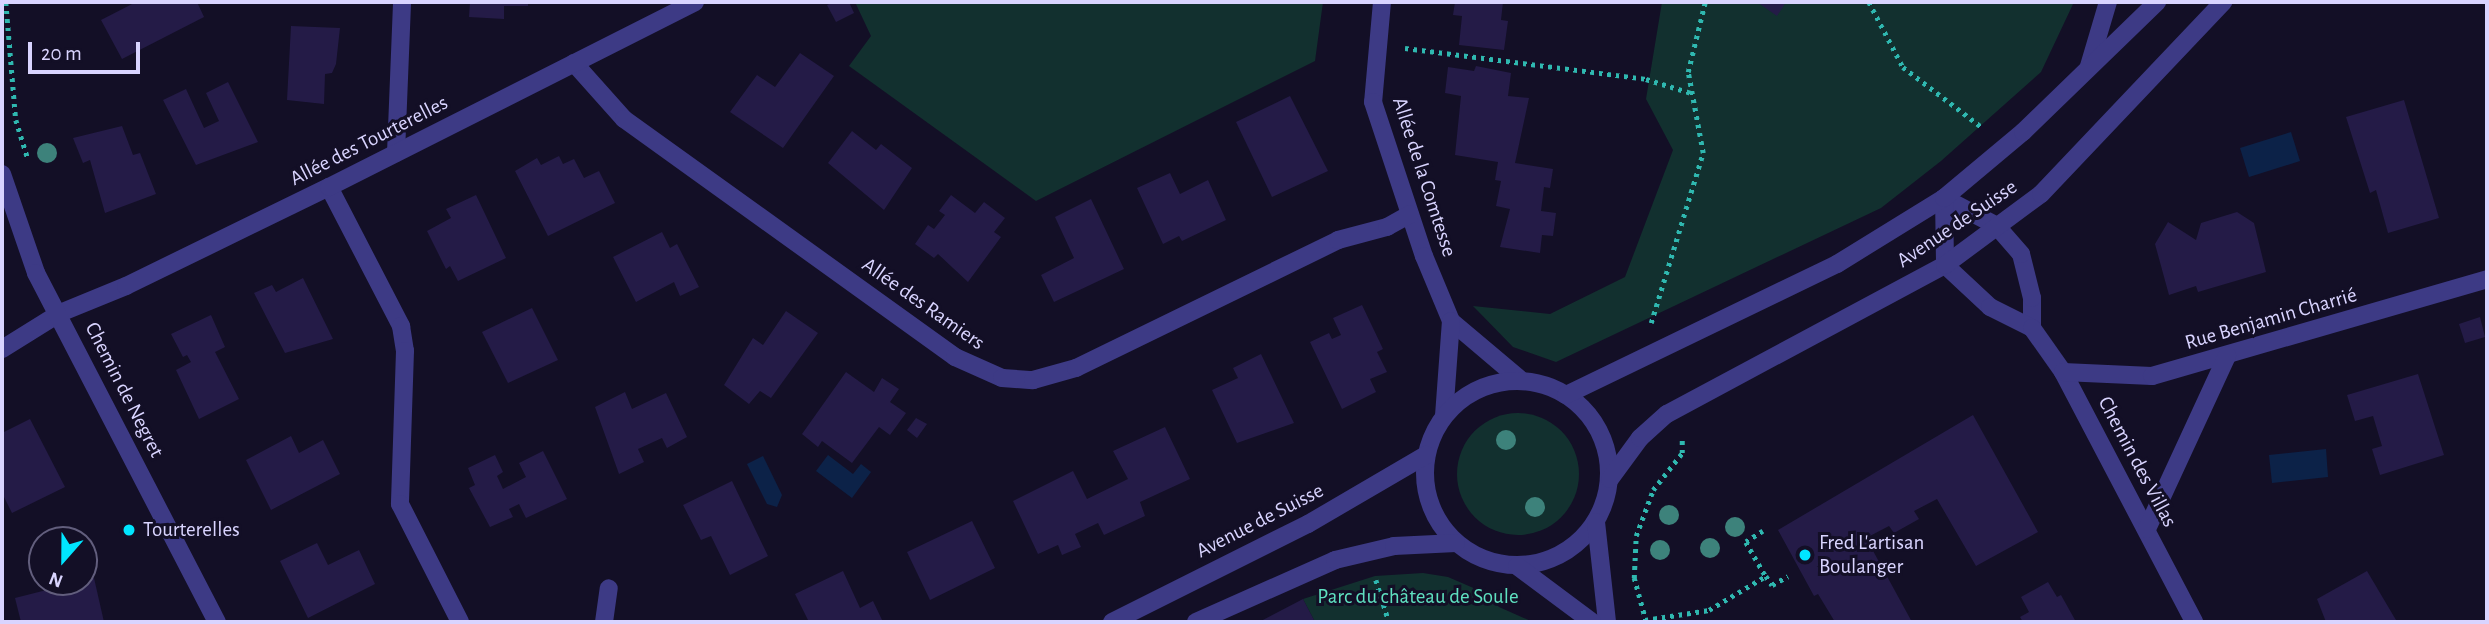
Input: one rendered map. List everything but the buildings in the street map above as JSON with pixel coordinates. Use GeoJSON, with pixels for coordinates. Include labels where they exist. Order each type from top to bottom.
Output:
{"type":"FeatureCollection","features":[{"type":"Feature","properties":{"kind":"street"},"geometry":{"type":"LineString","coordinates":[[396,153],[402,2]]}},
{"type":"Feature","properties":{"kind":"street","name":"Allée des Tourterelles"},"geometry":{"type":"LineString","coordinates":[[2,349],[60,313],[126,286],[329,187],[695,2]]}},
{"type":"Feature","properties":{"kind":"street","name":"Allée de la Comtesse"},"geometry":{"type":"LineString","coordinates":[[1382,2],[1373,102],[1410,214],[1451,321],[1444,416]]}},
{"type":"Feature","properties":{"kind":"street"},"geometry":{"type":"LineString","coordinates":[[2089,66],[2108,2]]}},
{"type":"Feature","properties":{"kind":"street","name":"Avenue de Suisse"},"geometry":{"type":"LineString","coordinates":[[1566,395],[1837,264],[1944,198],[2023,132],[2157,2]]}},
{"type":"Feature","properties":{"kind":"street","name":"Avenue de Suisse"},"geometry":{"type":"LineString","coordinates":[[1610,479],[1640,438],[1667,414],[1945,265],[2041,194],[2085,152],[2223,2]]}},
{"type":"Feature","properties":{"kind":"street","name":"Allée des Ramiers"},"geometry":{"type":"LineString","coordinates":[[574,63],[624,119],[955,357],[1002,378],[1032,380],[1076,368],[1338,240],[1387,227],[1410,214]]}},
{"type":"Feature","properties":{"kind":"street","name":"Chemin de Negret"},"geometry":{"type":"LineString","coordinates":[[2,174],[25,249],[217,622]]}},
{"type":"Feature","properties":{"kind":"street"},"geometry":{"type":"LineString","coordinates":[[329,187],[401,326],[405,351],[400,504],[460,622]]}},
{"type":"Feature","properties":{"kind":"street"},"geometry":{"type":"LineString","coordinates":[[1945,265],[1944,198],[1997,226],[2021,254],[2032,298],[2032,328]]}},
{"type":"Feature","properties":{"kind":"street","name":"Chemin des Villas"},"geometry":{"type":"LineString","coordinates":[[1945,265],[1990,307],[2032,328],[2063,372],[2194,622]]}},
{"type":"Feature","properties":{"kind":"street","name":"Rue Benjamin Charrié"},"geometry":{"type":"LineString","coordinates":[[2063,372],[2152,376],[2487,279]]}},
{"type":"Feature","properties":{"kind":"street","name":"Allée de la Comtesse"},"geometry":{"type":"LineString","coordinates":[[1451,321],[1522,381]]}},
{"type":"Feature","properties":{"kind":"street"},"geometry":{"type":"LineString","coordinates":[[2147,529],[2227,356]]}},
{"type":"Feature","properties":{"kind":"street"},"geometry":{"type":"LineString","coordinates":[[1597,522],[1564,555],[1517,566],[1484,560],[1456,543],[1432,512],[1424,474],[1426,454],[1444,416],[1477,390],[1522,381],[1566,395],[1594,422],[1604,440],[1610,479],[1597,522],[1606,622]]}},
{"type":"Feature","properties":{"kind":"street","name":"Avenue de Suisse"},"geometry":{"type":"LineString","coordinates":[[1112,622],[1308,524],[1426,454]]}},
{"type":"Feature","properties":{"kind":"street"},"geometry":{"type":"LineString","coordinates":[[1196,622],[1335,560],[1394,546],[1456,543]]}},
{"type":"Feature","properties":{"kind":"street"},"geometry":{"type":"LineString","coordinates":[[1517,566],[1592,622]]}},
{"type":"Feature","properties":{"kind":"street"},"geometry":{"type":"LineString","coordinates":[[604,622],[609,588]]}},
{"type":"Feature","properties":{"kind":"path"},"geometry":{"type":"LineString","coordinates":[[6,2],[16,120],[31,170]]}},
{"type":"Feature","properties":{"kind":"path"},"geometry":{"type":"LineString","coordinates":[[1643,328],[1651,325],[1703,153],[1688,72],[1704,2]]}},
{"type":"Feature","properties":{"kind":"path"},"geometry":{"type":"LineString","coordinates":[[1870,2],[1903,67],[1985,129]]}},
{"type":"Feature","properties":{"kind":"path"},"geometry":{"type":"LineString","coordinates":[[1376,46],[1646,79],[1691,93]]}},
{"type":"Feature","properties":{"kind":"path"},"geometry":{"type":"LineString","coordinates":[[1676,428],[1683,439],[1682,453],[1653,490],[1634,552],[1634,578],[1646,621],[1709,610],[1766,576]]}},
{"type":"Feature","properties":{"kind":"path"},"geometry":{"type":"LineString","coordinates":[[1763,531],[1746,542],[1772,585],[1788,576]]}},
{"type":"Feature","properties":{"kind":"green space"},"geometry":{"type":"Polygon","coordinates":[[[855,2],[1323,2],[1315,61],[1036,201],[849,66],[871,36],[855,2]]]}},
{"type":"Feature","properties":{"kind":"green space"},"geometry":{"type":"Polygon","coordinates":[[[1662,2],[2074,2],[2041,72],[1941,161],[1881,208],[1556,362],[1513,347],[1473,306],[1550,314],[1625,277],[1673,150],[1646,99],[1662,2]]]}},
{"type":"Feature","properties":{"kind":"green space"},"geometry":{"type":"Polygon","coordinates":[[[1518,413],[1541,417],[1561,431],[1575,451],[1579,474],[1575,497],[1561,517],[1541,531],[1518,535],[1495,531],[1475,517],[1461,497],[1457,474],[1461,451],[1475,431],[1495,417],[1518,413]]]}},
{"type":"Feature","properties":{"kind":"green space","name":"Parc du château de Soule"},"geometry":{"type":"Polygon","coordinates":[[[1423,573],[1448,577],[1485,593],[1499,607],[1533,622],[1315,622],[1303,599],[1375,576],[1423,573]]]}},
{"type":"Feature","properties":{"kind":"water"},"geometry":{"type":"Polygon","coordinates":[[[2291,132],[2300,161],[2249,177],[2240,148],[2291,132]]]}},
{"type":"Feature","properties":{"kind":"water"},"geometry":{"type":"Polygon","coordinates":[[[2326,449],[2328,477],[2272,483],[2269,455],[2326,449]]]}},
{"type":"Feature","properties":{"kind":"water"},"geometry":{"type":"Polygon","coordinates":[[[828,455],[853,474],[861,464],[871,472],[852,498],[816,471],[828,455]]]}},
{"type":"Feature","properties":{"kind":"water"},"geometry":{"type":"Polygon","coordinates":[[[763,456],[782,495],[777,507],[767,504],[747,464],[763,456]]]}},
{"type":"Feature","properties":{"kind":"place","name":"Tourterelles"},"geometry":{"type":"Point","coordinates":[129,530]}},
{"type":"Feature","properties":{"kind":"place","name":"Fred L'artisan Boulanger"},"geometry":{"type":"Point","coordinates":[1805,555]}}]}
